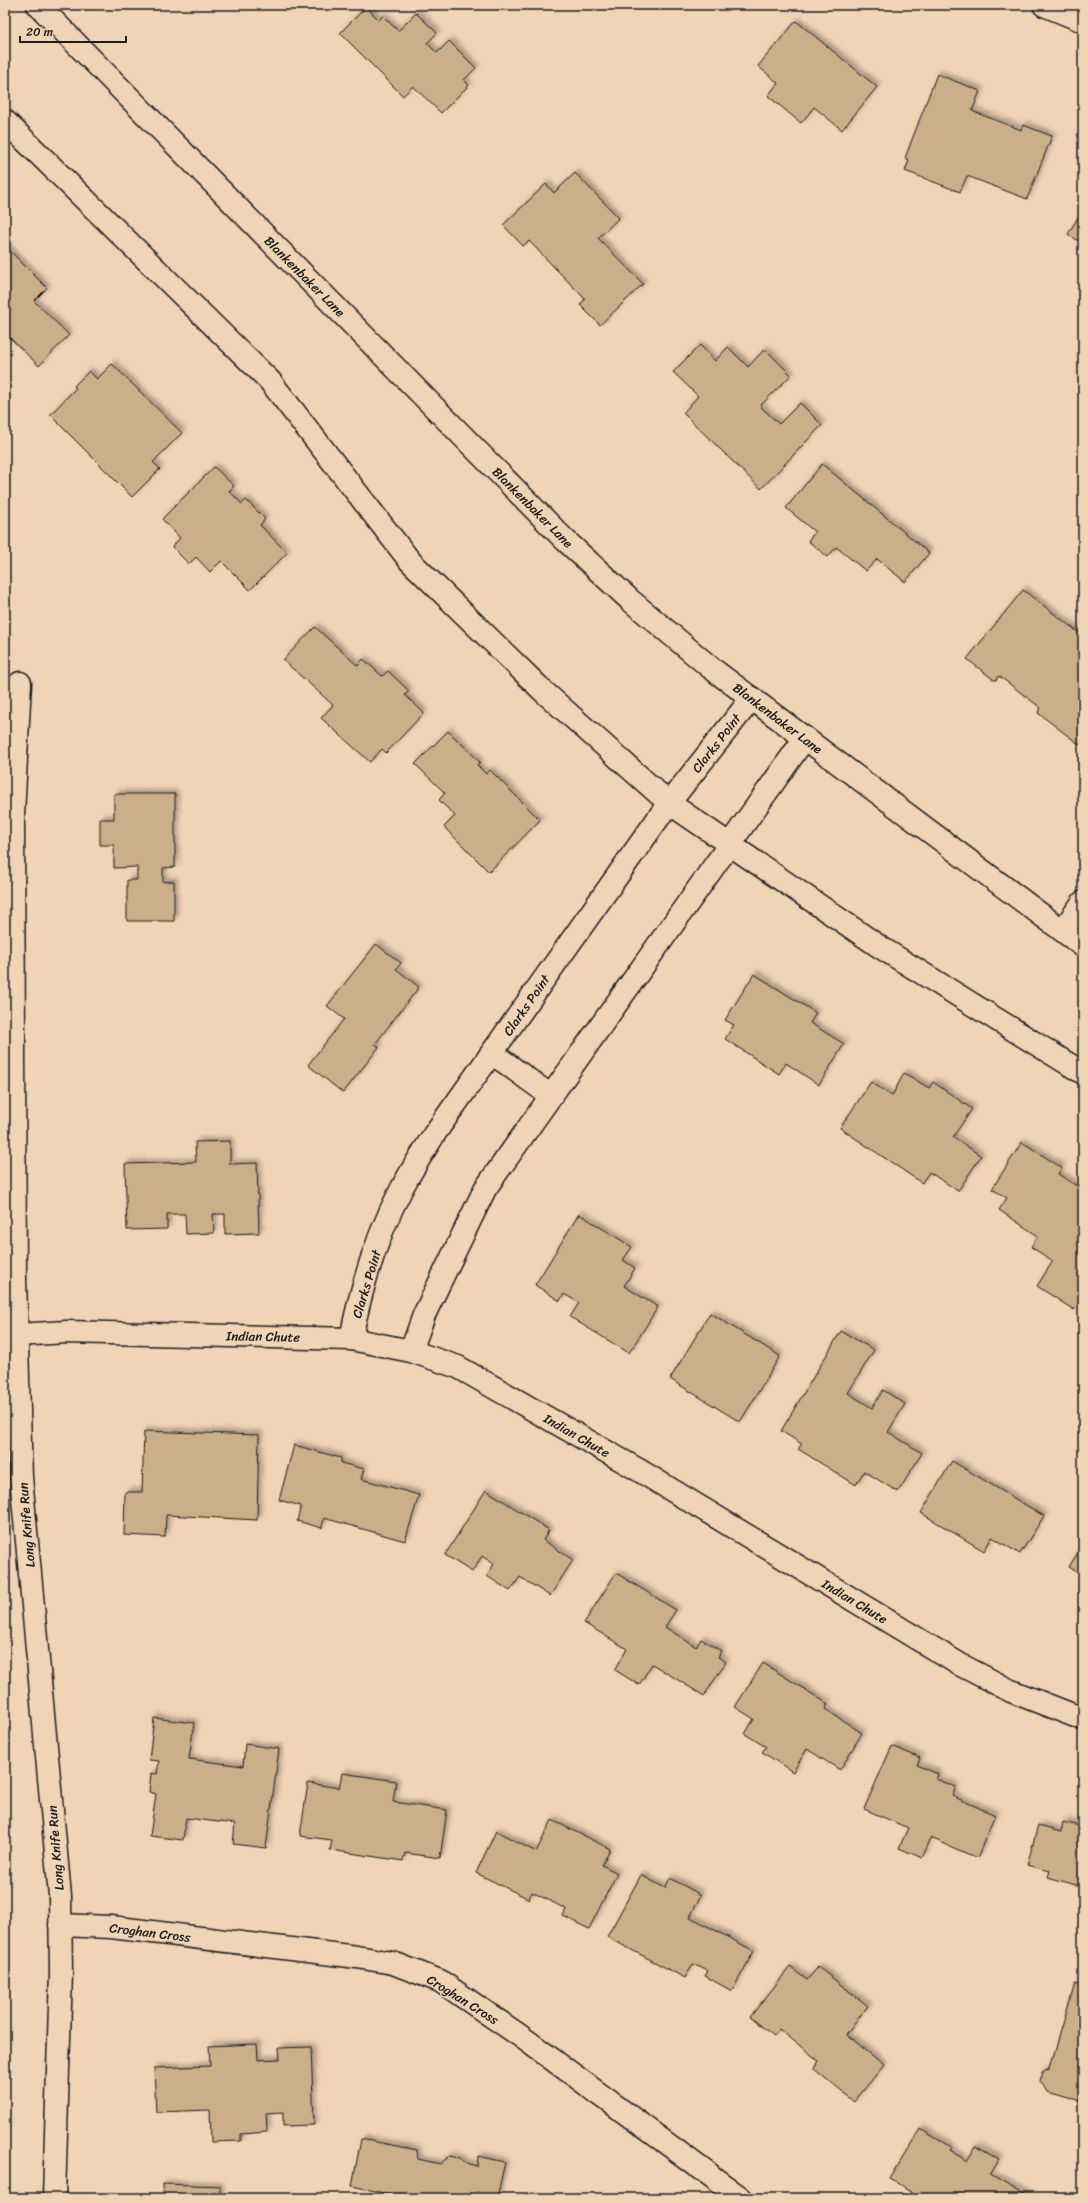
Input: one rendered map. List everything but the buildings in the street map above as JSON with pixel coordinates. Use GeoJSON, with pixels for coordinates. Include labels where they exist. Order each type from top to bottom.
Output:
{"type":"FeatureCollection","features":[{"type":"Feature","properties":{"kind":"street","name":"Blankenbaker Lane"},"geometry":{"type":"LineString","coordinates":[[38,5],[564,539],[641,609],[711,668],[1083,946]]}},
{"type":"Feature","properties":{"kind":"street"},"geometry":{"type":"LineString","coordinates":[[1044,5],[1083,21]]}},
{"type":"Feature","properties":{"kind":"street"},"geometry":{"type":"LineString","coordinates":[[5,121],[270,381],[410,561],[543,691],[669,803],[880,947],[1083,1074]]}},
{"type":"Feature","properties":{"kind":"street","name":"Long Knife Run"},"geometry":{"type":"LineString","coordinates":[[20,683],[13,815],[14,1278],[21,1477],[60,1896],[61,1973],[54,2198]]}},
{"type":"Feature","properties":{"kind":"street","name":"Clarks Point"},"geometry":{"type":"LineString","coordinates":[[351,1339],[360,1294],[371,1261],[402,1189],[435,1133],[669,803],[752,698]]}},
{"type":"Feature","properties":{"kind":"street"},"geometry":{"type":"LineString","coordinates":[[411,1351],[424,1315],[485,1189],[804,738]]}},
{"type":"Feature","properties":{"kind":"street"},"geometry":{"type":"LineString","coordinates":[[1063,930],[1083,902]]}},
{"type":"Feature","properties":{"kind":"street"},"geometry":{"type":"LineString","coordinates":[[492,1053],[551,1096]]}},
{"type":"Feature","properties":{"kind":"street","name":"Indian Chute"},"geometry":{"type":"LineString","coordinates":[[17,1335],[66,1332],[351,1339],[411,1351],[458,1367],[609,1453],[959,1664],[1011,1691],[1083,1720]]}},
{"type":"Feature","properties":{"kind":"street","name":"Croghan Cross"},"geometry":{"type":"LineString","coordinates":[[60,1925],[112,1927],[357,1957],[393,1963],[416,1971],[440,1981],[519,2035],[741,2198]]}}]}
